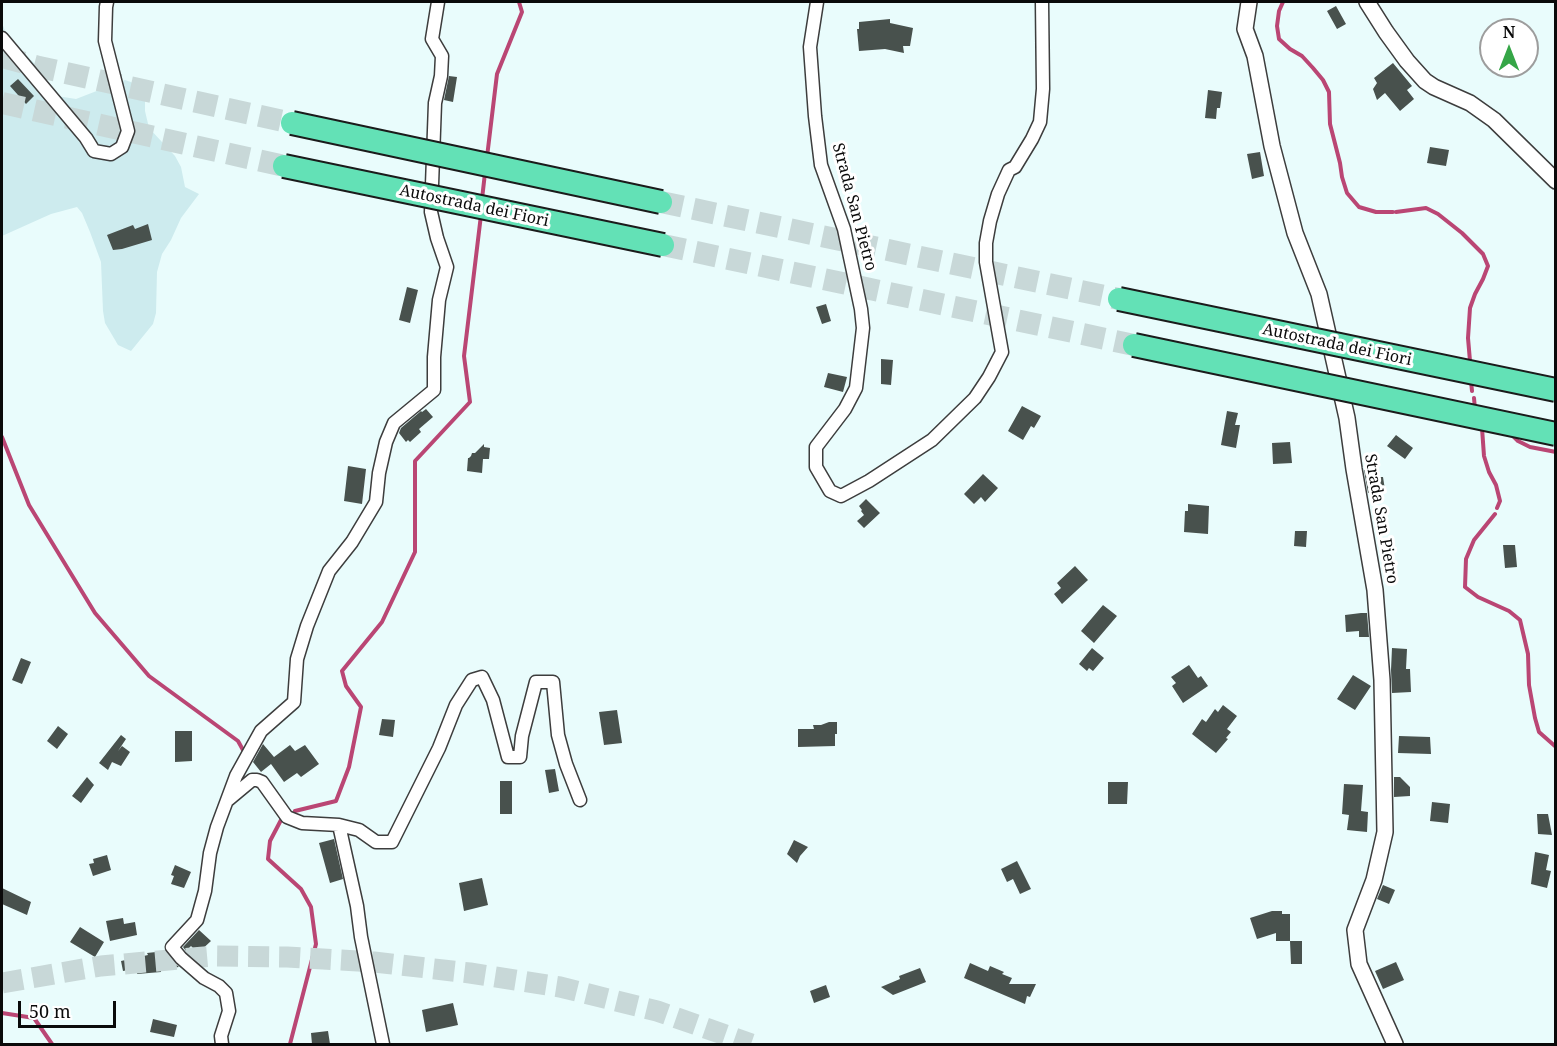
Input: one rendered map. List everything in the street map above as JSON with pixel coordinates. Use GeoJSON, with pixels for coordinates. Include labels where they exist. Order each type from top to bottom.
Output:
{"type":"FeatureCollection","features":[{"type":"Feature","properties":{"kind":"highway"},"geometry":{"type":"LineString","coordinates":[[292,123],[662,202]]}},
{"type":"Feature","properties":{"kind":"highway","name":"Autostrada dei Fiori"},"geometry":{"type":"LineString","coordinates":[[284,166],[663,245]]}},
{"type":"Feature","properties":{"kind":"highway","name":"Autostrada dei Fiori"},"geometry":{"type":"LineString","coordinates":[[1119,299],[1556,390]]}},
{"type":"Feature","properties":{"kind":"highway"},"geometry":{"type":"LineString","coordinates":[[1134,345],[1556,434]]}},
{"type":"Feature","properties":{"kind":"street"},"geometry":{"type":"LineString","coordinates":[[222,1044],[221,1036],[229,1011],[226,993],[219,986],[204,978],[172,947],[197,920],[206,891],[210,853],[236,776],[261,731],[294,702],[297,659],[307,626],[329,571],[352,542],[376,502],[386,442],[394,423],[434,390],[434,357],[440,300],[447,267],[431,212],[435,103],[441,66],[441,56],[432,39],[438,2]]}},
{"type":"Feature","properties":{"kind":"street","name":"Strada San Pietro"},"geometry":{"type":"LineString","coordinates":[[818,2],[810,47],[821,165],[844,229],[863,328],[856,388],[844,409],[816,447],[816,467],[830,491],[841,496],[932,441],[975,398],[1002,352],[986,262],[986,243],[992,212],[1008,170],[1015,167],[1040,122],[1042,2]]}},
{"type":"Feature","properties":{"kind":"street","name":"Strada San Pietro"},"geometry":{"type":"LineString","coordinates":[[1249,2],[1245,29],[1255,56],[1272,146],[1295,233],[1319,294],[1347,418],[1375,590],[1382,680],[1385,832],[1374,880],[1355,930],[1359,964],[1395,1044]]}},
{"type":"Feature","properties":{"kind":"street"},"geometry":{"type":"LineString","coordinates":[[1367,2],[1407,61],[1425,81],[1470,103],[1494,120],[1556,181]]}},
{"type":"Feature","properties":{"kind":"street"},"geometry":{"type":"LineString","coordinates":[[2,38],[86,138],[94,152],[111,154],[122,147],[128,131],[105,41],[105,3]]}},
{"type":"Feature","properties":{"kind":"street"},"geometry":{"type":"LineString","coordinates":[[227,801],[252,780],[257,780],[262,782],[287,817],[302,823],[339,825],[359,830],[376,842],[392,842],[439,748],[456,705],[472,680],[482,677],[493,700],[508,757],[520,757],[522,736],[536,682],[552,682],[558,735],[580,800]]}},
{"type":"Feature","properties":{"kind":"street"},"geometry":{"type":"LineString","coordinates":[[339,825],[383,1044]]}},
{"type":"Feature","properties":{"kind":"shaded area"},"geometry":{"type":"Polygon","coordinates":[[[2,23],[7,36],[36,65],[57,96],[76,99],[125,80],[145,87],[145,111],[149,128],[175,156],[181,167],[185,187],[199,194],[181,218],[162,254],[157,272],[156,313],[153,324],[131,351],[118,345],[105,323],[101,262],[82,213],[77,207],[51,214],[2,236],[2,23]]]}},
{"type":"Feature","properties":{"kind":"building"},"geometry":{"type":"Polygon","coordinates":[[[1336,6],[1346,24],[1337,29],[1327,11],[1336,6]]]}},
{"type":"Feature","properties":{"kind":"building"},"geometry":{"type":"Polygon","coordinates":[[[890,19],[890,23],[913,28],[910,46],[903,46],[904,53],[885,49],[859,51],[857,29],[859,29],[859,22],[890,19]]]}},
{"type":"Feature","properties":{"kind":"building"},"geometry":{"type":"Polygon","coordinates":[[[1393,63],[1412,86],[1407,90],[1414,99],[1400,111],[1385,93],[1377,100],[1373,89],[1377,83],[1374,78],[1393,63]]]}},
{"type":"Feature","properties":{"kind":"building"},"geometry":{"type":"Polygon","coordinates":[[[449,76],[457,77],[453,102],[444,100],[449,76]]]}},
{"type":"Feature","properties":{"kind":"building"},"geometry":{"type":"Polygon","coordinates":[[[18,79],[34,96],[26,104],[10,86],[18,79]]]}},
{"type":"Feature","properties":{"kind":"building"},"geometry":{"type":"Polygon","coordinates":[[[1208,90],[1222,92],[1216,119],[1205,118],[1208,90]]]}},
{"type":"Feature","properties":{"kind":"building"},"geometry":{"type":"Polygon","coordinates":[[[1430,147],[1449,150],[1446,166],[1427,163],[1430,147]]]}},
{"type":"Feature","properties":{"kind":"building"},"geometry":{"type":"Polygon","coordinates":[[[1260,152],[1264,176],[1252,179],[1247,154],[1260,152]]]}},
{"type":"Feature","properties":{"kind":"building"},"geometry":{"type":"Polygon","coordinates":[[[148,224],[152,240],[113,250],[107,235],[133,225],[135,229],[148,224]]]}},
{"type":"Feature","properties":{"kind":"building"},"geometry":{"type":"Polygon","coordinates":[[[407,287],[418,290],[410,323],[399,320],[407,287]]]}},
{"type":"Feature","properties":{"kind":"building"},"geometry":{"type":"Polygon","coordinates":[[[826,304],[831,321],[822,324],[816,307],[826,304]]]}},
{"type":"Feature","properties":{"kind":"building"},"geometry":{"type":"Polygon","coordinates":[[[881,359],[893,360],[891,385],[881,384],[881,359]]]}},
{"type":"Feature","properties":{"kind":"building"},"geometry":{"type":"Polygon","coordinates":[[[828,373],[847,377],[843,392],[824,387],[828,373]]]}},
{"type":"Feature","properties":{"kind":"building"},"geometry":{"type":"Polygon","coordinates":[[[1022,406],[1041,416],[1034,428],[1031,426],[1023,440],[1008,431],[1022,406]]]}},
{"type":"Feature","properties":{"kind":"building"},"geometry":{"type":"Polygon","coordinates":[[[426,409],[433,417],[419,429],[421,432],[410,442],[408,440],[406,442],[399,433],[401,428],[426,409]]]}},
{"type":"Feature","properties":{"kind":"building"},"geometry":{"type":"Polygon","coordinates":[[[1227,411],[1238,413],[1235,425],[1240,425],[1236,448],[1221,445],[1227,411]]]}},
{"type":"Feature","properties":{"kind":"building"},"geometry":{"type":"Polygon","coordinates":[[[1396,435],[1413,448],[1405,459],[1387,446],[1396,435]]]}},
{"type":"Feature","properties":{"kind":"building"},"geometry":{"type":"Polygon","coordinates":[[[1290,442],[1292,463],[1273,464],[1272,443],[1290,442]]]}},
{"type":"Feature","properties":{"kind":"building"},"geometry":{"type":"Polygon","coordinates":[[[484,444],[484,447],[490,448],[489,459],[483,459],[482,473],[467,471],[469,458],[484,444]]]}},
{"type":"Feature","properties":{"kind":"building"},"geometry":{"type":"Polygon","coordinates":[[[348,466],[366,469],[362,504],[344,501],[348,466]]]}},
{"type":"Feature","properties":{"kind":"building"},"geometry":{"type":"Polygon","coordinates":[[[1378,468],[1380,477],[1383,477],[1385,490],[1368,493],[1364,470],[1378,468]]]}},
{"type":"Feature","properties":{"kind":"building"},"geometry":{"type":"Polygon","coordinates":[[[983,474],[998,488],[985,502],[981,497],[974,504],[964,494],[983,474]]]}},
{"type":"Feature","properties":{"kind":"building"},"geometry":{"type":"Polygon","coordinates":[[[866,499],[880,513],[864,528],[857,521],[864,515],[859,506],[866,499]]]}},
{"type":"Feature","properties":{"kind":"building"},"geometry":{"type":"Polygon","coordinates":[[[1188,504],[1209,506],[1208,534],[1184,532],[1185,511],[1188,511],[1188,504]]]}},
{"type":"Feature","properties":{"kind":"building"},"geometry":{"type":"Polygon","coordinates":[[[1295,531],[1307,531],[1306,547],[1294,546],[1295,531]]]}},
{"type":"Feature","properties":{"kind":"building"},"geometry":{"type":"Polygon","coordinates":[[[1503,545],[1515,545],[1517,567],[1505,568],[1503,545]]]}},
{"type":"Feature","properties":{"kind":"building"},"geometry":{"type":"Polygon","coordinates":[[[1075,566],[1088,580],[1062,604],[1054,594],[1061,588],[1057,583],[1075,566]]]}},
{"type":"Feature","properties":{"kind":"building"},"geometry":{"type":"Polygon","coordinates":[[[1103,605],[1117,616],[1094,643],[1081,631],[1103,605]]]}},
{"type":"Feature","properties":{"kind":"building"},"geometry":{"type":"Polygon","coordinates":[[[1367,613],[1369,637],[1359,637],[1359,631],[1346,632],[1345,615],[1367,613]]]}},
{"type":"Feature","properties":{"kind":"building"},"geometry":{"type":"Polygon","coordinates":[[[1092,648],[1104,658],[1093,671],[1089,668],[1087,671],[1079,664],[1092,648]]]}},
{"type":"Feature","properties":{"kind":"building"},"geometry":{"type":"Polygon","coordinates":[[[1392,648],[1407,649],[1406,669],[1410,669],[1411,692],[1392,693],[1392,648]]]}},
{"type":"Feature","properties":{"kind":"building"},"geometry":{"type":"Polygon","coordinates":[[[21,658],[31,662],[22,684],[12,680],[21,658]]]}},
{"type":"Feature","properties":{"kind":"building"},"geometry":{"type":"Polygon","coordinates":[[[1189,665],[1198,678],[1201,676],[1208,686],[1183,703],[1172,686],[1176,683],[1171,677],[1189,665]]]}},
{"type":"Feature","properties":{"kind":"building"},"geometry":{"type":"Polygon","coordinates":[[[1353,675],[1371,686],[1355,710],[1337,699],[1353,675]]]}},
{"type":"Feature","properties":{"kind":"building"},"geometry":{"type":"Polygon","coordinates":[[[1223,705],[1237,716],[1227,729],[1231,732],[1226,738],[1228,739],[1216,753],[1192,734],[1202,719],[1206,722],[1215,709],[1218,712],[1223,705]]]}},
{"type":"Feature","properties":{"kind":"building"},"geometry":{"type":"Polygon","coordinates":[[[617,710],[622,743],[604,745],[599,712],[617,710]]]}},
{"type":"Feature","properties":{"kind":"building"},"geometry":{"type":"Polygon","coordinates":[[[382,719],[395,720],[393,737],[379,735],[382,719]]]}},
{"type":"Feature","properties":{"kind":"building"},"geometry":{"type":"Polygon","coordinates":[[[837,722],[835,746],[798,747],[798,729],[814,729],[813,725],[837,722]]]}},
{"type":"Feature","properties":{"kind":"building"},"geometry":{"type":"Polygon","coordinates":[[[58,726],[68,734],[57,749],[47,741],[58,726]]]}},
{"type":"Feature","properties":{"kind":"building"},"geometry":{"type":"Polygon","coordinates":[[[175,731],[192,731],[192,761],[175,762],[175,731]]]}},
{"type":"Feature","properties":{"kind":"building"},"geometry":{"type":"Polygon","coordinates":[[[121,735],[126,739],[118,751],[122,746],[130,752],[121,766],[112,762],[108,770],[99,763],[121,735]]]}},
{"type":"Feature","properties":{"kind":"building"},"geometry":{"type":"Polygon","coordinates":[[[1399,736],[1430,737],[1431,754],[1398,753],[1399,736]]]}},
{"type":"Feature","properties":{"kind":"building"},"geometry":{"type":"Polygon","coordinates":[[[263,744],[274,757],[290,745],[295,751],[305,745],[319,764],[301,777],[297,773],[284,782],[271,764],[261,772],[253,762],[263,744]]]}},
{"type":"Feature","properties":{"kind":"building"},"geometry":{"type":"Polygon","coordinates":[[[555,769],[559,791],[549,793],[545,770],[555,769]]]}},
{"type":"Feature","properties":{"kind":"building"},"geometry":{"type":"Polygon","coordinates":[[[87,777],[94,785],[81,803],[72,796],[87,777]]]}},
{"type":"Feature","properties":{"kind":"building"},"geometry":{"type":"Polygon","coordinates":[[[1394,777],[1400,777],[1410,787],[1410,796],[1394,797],[1394,777]]]}},
{"type":"Feature","properties":{"kind":"building"},"geometry":{"type":"Polygon","coordinates":[[[500,781],[512,781],[512,814],[500,814],[500,781]]]}},
{"type":"Feature","properties":{"kind":"building"},"geometry":{"type":"Polygon","coordinates":[[[1108,782],[1128,782],[1127,804],[1108,804],[1108,782]]]}},
{"type":"Feature","properties":{"kind":"building"},"geometry":{"type":"Polygon","coordinates":[[[1344,784],[1363,785],[1361,811],[1368,812],[1367,832],[1347,830],[1349,815],[1342,814],[1344,784]]]}},
{"type":"Feature","properties":{"kind":"building"},"geometry":{"type":"Polygon","coordinates":[[[1432,802],[1450,804],[1448,823],[1430,821],[1432,802]]]}},
{"type":"Feature","properties":{"kind":"building"},"geometry":{"type":"Polygon","coordinates":[[[1537,814],[1548,814],[1552,835],[1538,834],[1537,814]]]}},
{"type":"Feature","properties":{"kind":"building"},"geometry":{"type":"Polygon","coordinates":[[[334,839],[343,879],[330,883],[319,843],[334,839]]]}},
{"type":"Feature","properties":{"kind":"building"},"geometry":{"type":"Polygon","coordinates":[[[794,840],[808,847],[797,863],[787,854],[794,840]]]}},
{"type":"Feature","properties":{"kind":"building"},"geometry":{"type":"Polygon","coordinates":[[[1535,852],[1549,855],[1546,870],[1551,871],[1547,888],[1531,884],[1535,852]]]}},
{"type":"Feature","properties":{"kind":"building"},"geometry":{"type":"Polygon","coordinates":[[[107,855],[111,870],[93,876],[89,864],[94,863],[93,859],[107,855]]]}},
{"type":"Feature","properties":{"kind":"building"},"geometry":{"type":"Polygon","coordinates":[[[1017,861],[1031,889],[1020,894],[1013,879],[1007,882],[1001,869],[1017,861]]]}},
{"type":"Feature","properties":{"kind":"building"},"geometry":{"type":"Polygon","coordinates":[[[175,865],[191,872],[184,888],[171,884],[174,876],[171,875],[175,865]]]}},
{"type":"Feature","properties":{"kind":"building"},"geometry":{"type":"Polygon","coordinates":[[[482,878],[488,905],[464,911],[459,883],[482,878]]]}},
{"type":"Feature","properties":{"kind":"building"},"geometry":{"type":"Polygon","coordinates":[[[1383,885],[1395,890],[1389,904],[1377,899],[1383,885]]]}},
{"type":"Feature","properties":{"kind":"building"},"geometry":{"type":"Polygon","coordinates":[[[2,888],[31,902],[27,915],[2,904],[2,888]]]}},
{"type":"Feature","properties":{"kind":"building"},"geometry":{"type":"Polygon","coordinates":[[[1272,911],[1290,914],[1290,941],[1276,941],[1276,933],[1257,939],[1250,918],[1272,911]]]}},
{"type":"Feature","properties":{"kind":"building"},"geometry":{"type":"Polygon","coordinates":[[[123,918],[124,924],[135,922],[137,935],[110,941],[106,921],[123,918]]]}},
{"type":"Feature","properties":{"kind":"building"},"geometry":{"type":"Polygon","coordinates":[[[80,927],[104,942],[95,957],[70,942],[80,927]]]}},
{"type":"Feature","properties":{"kind":"building"},"geometry":{"type":"Polygon","coordinates":[[[199,930],[211,941],[198,953],[191,946],[186,951],[183,947],[199,930]]]}},
{"type":"Feature","properties":{"kind":"building"},"geometry":{"type":"Polygon","coordinates":[[[1290,941],[1302,941],[1302,964],[1291,964],[1290,941]]]}},
{"type":"Feature","properties":{"kind":"building"},"geometry":{"type":"Polygon","coordinates":[[[165,951],[179,967],[161,969],[161,972],[137,974],[138,968],[123,971],[121,961],[148,955],[147,953],[165,951]]]}},
{"type":"Feature","properties":{"kind":"building"},"geometry":{"type":"Polygon","coordinates":[[[1396,962],[1404,980],[1383,989],[1375,971],[1396,962]]]}},
{"type":"Feature","properties":{"kind":"building"},"geometry":{"type":"Polygon","coordinates":[[[970,963],[988,971],[990,966],[1004,972],[1002,974],[1012,978],[1009,984],[1036,984],[1030,997],[1027,996],[1025,1004],[964,978],[970,963]]]}},
{"type":"Feature","properties":{"kind":"building"},"geometry":{"type":"Polygon","coordinates":[[[920,968],[926,982],[893,995],[881,987],[900,979],[899,976],[920,968]]]}},
{"type":"Feature","properties":{"kind":"building"},"geometry":{"type":"Polygon","coordinates":[[[826,985],[830,997],[814,1003],[810,991],[826,985]]]}},
{"type":"Feature","properties":{"kind":"building"},"geometry":{"type":"Polygon","coordinates":[[[453,1003],[458,1025],[426,1032],[422,1010],[453,1003]]]}},
{"type":"Feature","properties":{"kind":"building"},"geometry":{"type":"Polygon","coordinates":[[[153,1019],[177,1025],[174,1037],[150,1032],[153,1019]]]}},
{"type":"Feature","properties":{"kind":"building"},"geometry":{"type":"Polygon","coordinates":[[[328,1031],[330,1044],[312,1044],[311,1033],[328,1031]]]}},
{"type":"Feature","properties":{"kind":"waterway"},"geometry":{"type":"LineString","coordinates":[[487,157],[497,74],[522,12],[519,2]]}},
{"type":"Feature","properties":{"kind":"waterway"},"geometry":{"type":"LineString","coordinates":[[1283,2],[1277,26],[1279,39],[1302,56],[1323,80],[1329,92],[1330,124],[1347,193],[1359,207],[1376,212],[1393,212]]}},
{"type":"Feature","properties":{"kind":"waterway"},"geometry":{"type":"LineString","coordinates":[[482,199],[485,173]]}},
{"type":"Feature","properties":{"kind":"waterway"},"geometry":{"type":"LineString","coordinates":[[1396,212],[1426,208],[1438,214],[1462,233],[1483,254],[1488,266],[1470,308],[1468,338],[1470,361]]}},
{"type":"Feature","properties":{"kind":"waterway"},"geometry":{"type":"LineString","coordinates":[[295,811],[336,801],[349,767],[361,707],[346,686],[342,671],[382,622],[415,552],[415,461],[470,402],[464,356],[481,215]]}},
{"type":"Feature","properties":{"kind":"waterway"},"geometry":{"type":"LineString","coordinates":[[1471,381],[1472,391]]}},
{"type":"Feature","properties":{"kind":"waterway"},"geometry":{"type":"LineString","coordinates":[[1474,398],[1475,409]]}},
{"type":"Feature","properties":{"kind":"waterway"},"geometry":{"type":"LineString","coordinates":[[1482,428],[1484,456],[1500,501],[1497,508]]}},
{"type":"Feature","properties":{"kind":"waterway"},"geometry":{"type":"LineString","coordinates":[[1512,435],[1530,447],[1556,452]]}},
{"type":"Feature","properties":{"kind":"waterway"},"geometry":{"type":"LineString","coordinates":[[2,437],[29,505],[95,613],[149,676],[238,741],[243,750]]}},
{"type":"Feature","properties":{"kind":"waterway"},"geometry":{"type":"LineString","coordinates":[[1495,514],[1474,540],[1466,559],[1465,587],[1478,597],[1509,611],[1520,620],[1528,654],[1529,685],[1535,718],[1539,732],[1556,747]]}},
{"type":"Feature","properties":{"kind":"waterway"},"geometry":{"type":"LineString","coordinates":[[281,820],[270,841],[268,859],[301,889],[311,907],[316,944],[290,1044]]}},
{"type":"Feature","properties":{"kind":"waterway"},"geometry":{"type":"LineString","coordinates":[[2,1013],[34,1018],[52,1044]]}},
{"type":"Feature","properties":{"kind":"tunnel"},"geometry":{"type":"LineString","coordinates":[[2,57],[292,123]]}},
{"type":"Feature","properties":{"kind":"tunnel"},"geometry":{"type":"LineString","coordinates":[[2,103],[284,166]]}},
{"type":"Feature","properties":{"kind":"tunnel"},"geometry":{"type":"LineString","coordinates":[[661,202],[1119,299]]}},
{"type":"Feature","properties":{"kind":"tunnel"},"geometry":{"type":"LineString","coordinates":[[663,245],[1134,345]]}},
{"type":"Feature","properties":{"kind":"tunnel"},"geometry":{"type":"LineString","coordinates":[[2,983],[101,966],[214,956],[374,962],[470,973],[560,987],[657,1011],[751,1044]]}}]}
